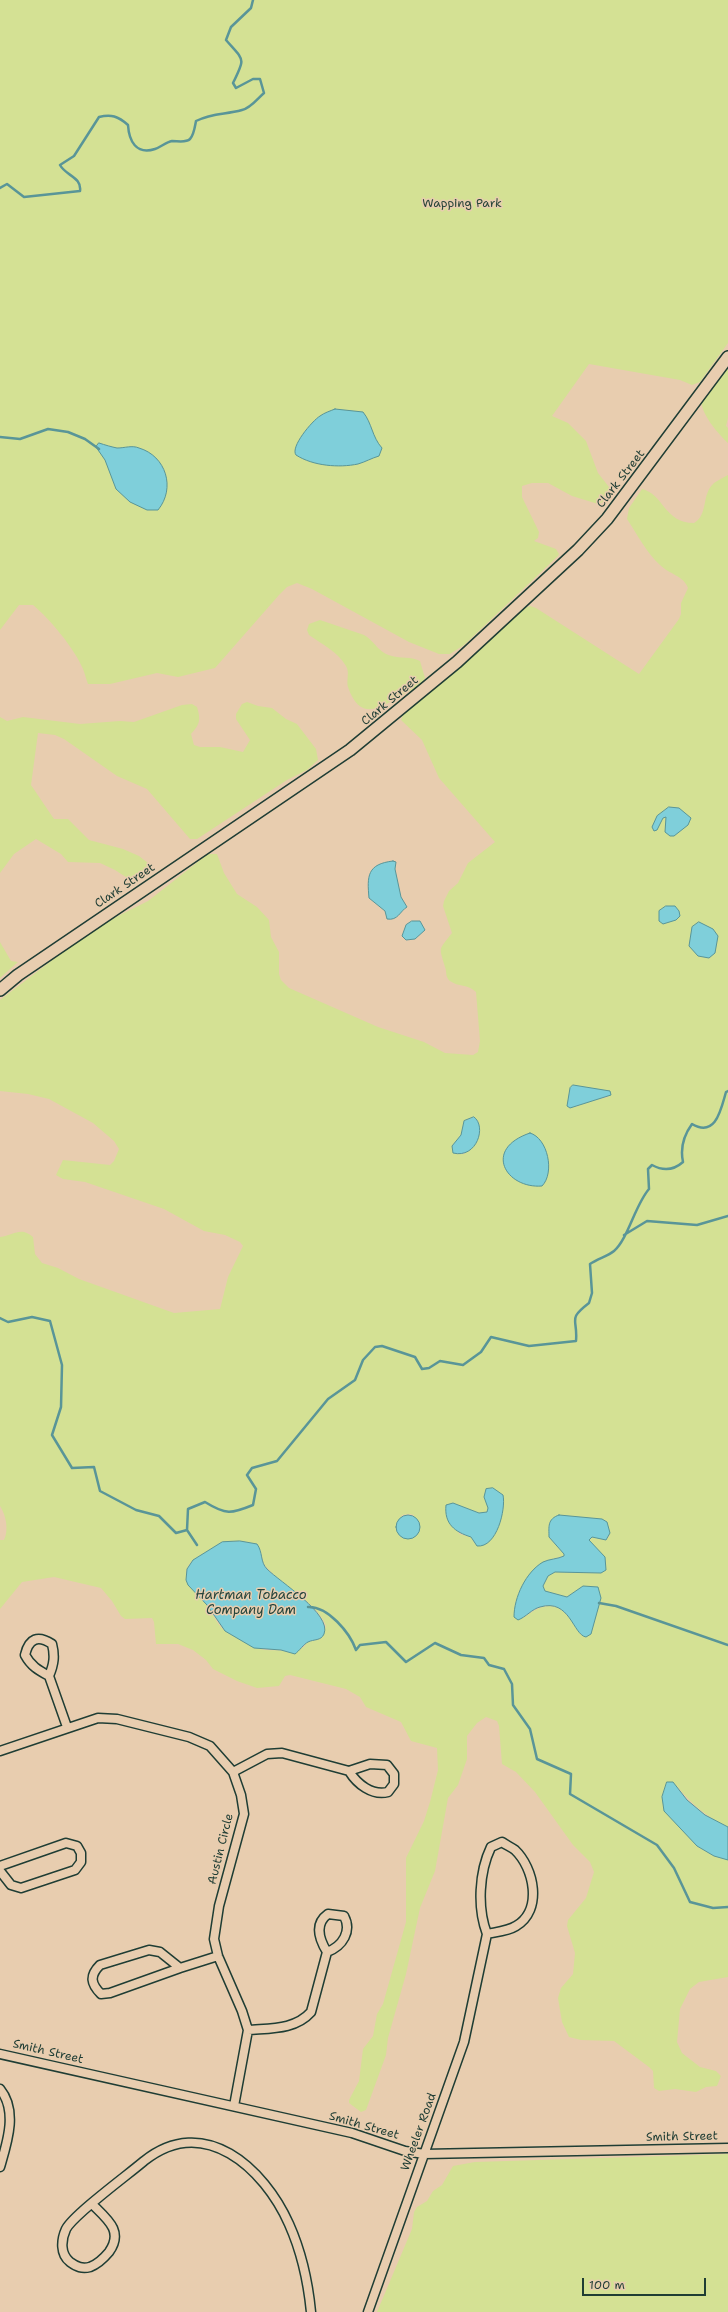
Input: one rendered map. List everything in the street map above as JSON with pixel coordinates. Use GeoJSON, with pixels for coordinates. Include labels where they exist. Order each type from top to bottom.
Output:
{"type":"FeatureCollection","features":[{"type":"Feature","properties":{"kind":"main road","name":"Clark Street"},"geometry":{"type":"LineString","coordinates":[[0,990],[25,970],[350,750],[456,662],[578,550],[607,519],[728,356]]}},
{"type":"Feature","properties":{"kind":"street"},"geometry":{"type":"LineString","coordinates":[[49,1676],[53,1666],[55,1653],[52,1644],[44,1638],[36,1639],[27,1645],[25,1655],[34,1667],[49,1676],[67,1727]]}},
{"type":"Feature","properties":{"kind":"street","name":"Austin Circle"},"geometry":{"type":"LineString","coordinates":[[0,1750],[98,1718],[117,1719],[189,1737],[210,1746],[233,1772],[241,1795],[244,1814],[218,1911],[214,1939],[218,1956],[242,2011],[248,2030],[234,2106]]}},
{"type":"Feature","properties":{"kind":"street"},"geometry":{"type":"LineString","coordinates":[[233,1772],[268,1754],[282,1753],[349,1771],[370,1764],[387,1765],[394,1774],[394,1784],[388,1792],[380,1794],[368,1789],[354,1779],[349,1771]]}},
{"type":"Feature","properties":{"kind":"street"},"geometry":{"type":"LineString","coordinates":[[502,1842],[515,1850],[525,1865],[532,1880],[534,1897],[527,1915],[517,1926],[487,1934],[483,1924],[481,1890],[485,1859],[491,1846],[502,1842]]}},
{"type":"Feature","properties":{"kind":"street"},"geometry":{"type":"LineString","coordinates":[[0,1866],[66,1843],[76,1846],[81,1853],[81,1862],[75,1870],[21,1888],[11,1885],[0,1871]]}},
{"type":"Feature","properties":{"kind":"street"},"geometry":{"type":"LineString","coordinates":[[248,2030],[292,2026],[304,2020],[311,2012],[327,1952],[321,1942],[319,1928],[321,1919],[328,1914],[344,1916],[348,1924],[348,1934],[335,1949],[327,1952]]}},
{"type":"Feature","properties":{"kind":"street","name":"Wheeler Road"},"geometry":{"type":"LineString","coordinates":[[368,2312],[464,2042],[487,1934]]}},
{"type":"Feature","properties":{"kind":"street"},"geometry":{"type":"LineString","coordinates":[[180,1968],[160,1952],[149,1950],[100,1965],[94,1970],[91,1978],[94,1987],[101,1994],[110,1993],[218,1956]]}},
{"type":"Feature","properties":{"kind":"street","name":"Smith Street"},"geometry":{"type":"LineString","coordinates":[[0,2054],[352,2133],[405,2151],[424,2154],[728,2148]]}},
{"type":"Feature","properties":{"kind":"street"},"geometry":{"type":"LineString","coordinates":[[0,2089],[9,2106],[11,2119],[0,2167]]}},
{"type":"Feature","properties":{"kind":"street"},"geometry":{"type":"LineString","coordinates":[[92,2204],[113,2227],[115,2232],[114,2244],[105,2257],[94,2265],[85,2268],[76,2266],[67,2259],[62,2250],[62,2240],[66,2228],[92,2204],[152,2155],[180,2143],[210,2143],[242,2159],[268,2189],[289,2223],[308,2277],[311,2312]]}},
{"type":"Feature","properties":{"kind":"green space","name":"Wapping Park"},"geometry":{"type":"Polygon","coordinates":[[[0,0],[728,0],[728,343],[700,382],[692,385],[680,380],[589,364],[552,416],[568,423],[586,441],[598,473],[609,487],[609,492],[603,502],[598,504],[572,496],[548,483],[532,483],[522,486],[522,497],[539,532],[538,538],[534,541],[556,549],[559,554],[464,645],[450,654],[439,654],[409,642],[312,589],[297,583],[287,587],[279,595],[215,668],[178,677],[157,673],[110,684],[88,684],[83,669],[68,643],[54,626],[33,605],[19,605],[0,630],[0,0]]]}},
{"type":"Feature","properties":{"kind":"green space"},"geometry":{"type":"Polygon","coordinates":[[[728,365],[728,418],[726,426],[728,428],[728,443],[710,423],[703,410],[702,399],[728,365]]]}},
{"type":"Feature","properties":{"kind":"green space"},"geometry":{"type":"Polygon","coordinates":[[[728,475],[728,1827],[700,1810],[677,1786],[697,1846],[714,1856],[728,1860],[728,1977],[699,1982],[690,1989],[680,2009],[677,2042],[682,2053],[700,2067],[716,2071],[721,2076],[717,2086],[706,2087],[696,2092],[675,2089],[659,2091],[654,2088],[653,2071],[614,2041],[581,2040],[569,2037],[562,2022],[558,1998],[561,1988],[573,1974],[575,1953],[567,1926],[568,1920],[586,1898],[594,1872],[590,1862],[573,1845],[535,1792],[516,1772],[502,1764],[499,1726],[497,1721],[486,1717],[477,1723],[467,1736],[467,1759],[458,1785],[448,1798],[435,1871],[420,1908],[406,1974],[388,2038],[386,2055],[366,2110],[361,2112],[349,2103],[349,2100],[359,2081],[363,2049],[373,2036],[377,2014],[383,2004],[406,1922],[406,1858],[424,1821],[430,1802],[438,1770],[437,1748],[411,1741],[401,1722],[366,1707],[360,1697],[346,1689],[290,1675],[285,1676],[279,1686],[257,1688],[237,1681],[213,1669],[206,1660],[193,1650],[178,1644],[156,1644],[154,1622],[152,1618],[125,1619],[121,1616],[112,1601],[101,1588],[54,1577],[22,1582],[0,1609],[0,1540],[4,1540],[7,1527],[4,1514],[0,1506],[0,1237],[17,1232],[25,1232],[33,1237],[35,1254],[42,1263],[58,1268],[79,1279],[174,1313],[220,1309],[228,1277],[243,1246],[240,1242],[225,1235],[204,1231],[164,1209],[85,1182],[63,1179],[56,1175],[63,1160],[110,1165],[114,1161],[119,1149],[114,1141],[93,1123],[49,1099],[28,1094],[0,1091],[0,1000],[76,942],[116,917],[148,901],[208,854],[217,854],[224,873],[237,894],[257,907],[269,920],[271,937],[279,952],[279,974],[281,980],[289,988],[378,1027],[424,1042],[445,1053],[473,1055],[478,1052],[480,1041],[476,992],[473,989],[453,983],[448,979],[441,952],[442,946],[452,933],[443,906],[449,891],[458,883],[468,863],[495,842],[439,778],[422,740],[401,720],[403,715],[525,608],[530,606],[536,608],[639,674],[679,619],[681,614],[681,603],[688,588],[680,578],[660,565],[646,549],[627,519],[629,508],[642,489],[655,496],[670,514],[676,518],[684,522],[694,523],[702,514],[710,488],[714,483],[728,475]],[[573,1085],[576,1107],[588,1101],[609,1097],[573,1085]],[[474,1117],[464,1121],[461,1135],[452,1146],[456,1154],[464,1154],[480,1133],[478,1121],[474,1117]],[[484,1497],[488,1508],[487,1512],[479,1513],[453,1503],[459,1534],[471,1537],[475,1544],[497,1530],[484,1497]],[[402,1515],[398,1530],[401,1537],[414,1515],[402,1515]],[[610,1536],[549,1537],[564,1554],[564,1556],[545,1561],[523,1618],[542,1607],[557,1607],[569,1617],[581,1635],[583,1586],[567,1597],[545,1591],[543,1586],[548,1576],[555,1572],[601,1573],[589,1540],[592,1537],[605,1540],[610,1536]],[[240,1541],[222,1542],[193,1560],[186,1573],[187,1579],[193,1590],[207,1605],[218,1624],[227,1632],[262,1649],[290,1653],[304,1647],[307,1642],[320,1639],[326,1626],[322,1618],[309,1603],[265,1566],[257,1544],[240,1541]]]}},
{"type":"Feature","properties":{"kind":"green space"},"geometry":{"type":"Polygon","coordinates":[[[320,620],[364,635],[380,650],[387,654],[395,657],[420,661],[425,678],[416,687],[382,706],[369,709],[363,708],[357,704],[352,697],[348,687],[347,668],[342,661],[338,656],[309,635],[307,630],[309,624],[320,620]]]}},
{"type":"Feature","properties":{"kind":"green space"},"geometry":{"type":"Polygon","coordinates":[[[247,702],[258,706],[272,708],[286,719],[297,724],[316,749],[318,760],[307,770],[287,780],[197,839],[190,839],[147,789],[117,776],[64,739],[55,735],[38,733],[31,785],[54,819],[68,819],[89,840],[123,849],[139,856],[148,863],[148,869],[139,877],[129,879],[100,863],[68,862],[61,854],[36,839],[14,854],[0,873],[0,717],[7,721],[23,717],[80,724],[120,721],[134,722],[182,705],[192,704],[197,707],[199,715],[199,722],[191,734],[194,745],[200,747],[220,747],[243,752],[250,740],[236,719],[236,714],[242,704],[247,702]]]}},
{"type":"Feature","properties":{"kind":"green space"},"geometry":{"type":"Polygon","coordinates":[[[0,942],[11,961],[18,962],[0,978],[0,942]]]}},
{"type":"Feature","properties":{"kind":"green space"},"geometry":{"type":"Polygon","coordinates":[[[728,2154],[728,2312],[377,2312],[412,2229],[414,2212],[417,2207],[427,2201],[433,2191],[442,2185],[453,2166],[475,2162],[728,2154]]]}},
{"type":"Feature","properties":{"kind":"water"},"geometry":{"type":"Polygon","coordinates":[[[335,409],[363,412],[382,448],[379,456],[358,464],[335,466],[310,462],[296,455],[296,446],[307,428],[320,416],[335,409]]]}},
{"type":"Feature","properties":{"kind":"water"},"geometry":{"type":"Polygon","coordinates":[[[99,443],[117,448],[136,447],[148,452],[156,458],[162,465],[167,483],[163,501],[158,510],[147,510],[130,502],[116,489],[105,460],[96,447],[99,443]]]}},
{"type":"Feature","properties":{"kind":"water"},"geometry":{"type":"Polygon","coordinates":[[[669,807],[679,808],[691,818],[688,825],[674,836],[670,836],[665,832],[666,817],[663,818],[657,830],[654,831],[652,827],[657,816],[669,807]]]}},
{"type":"Feature","properties":{"kind":"water"},"geometry":{"type":"Polygon","coordinates":[[[393,861],[396,862],[395,869],[401,897],[407,907],[394,919],[387,919],[385,911],[369,898],[368,883],[370,872],[373,868],[393,861]]]}},
{"type":"Feature","properties":{"kind":"water"},"geometry":{"type":"Polygon","coordinates":[[[666,906],[675,906],[679,911],[680,916],[676,920],[663,924],[659,921],[659,911],[666,906]]]}},
{"type":"Feature","properties":{"kind":"water"},"geometry":{"type":"Polygon","coordinates":[[[412,921],[420,921],[425,930],[415,939],[406,940],[402,936],[406,925],[412,921]]]}},
{"type":"Feature","properties":{"kind":"water"},"geometry":{"type":"Polygon","coordinates":[[[699,922],[713,929],[718,936],[715,953],[709,958],[698,956],[689,946],[692,927],[699,922]]]}},
{"type":"Feature","properties":{"kind":"water"},"geometry":{"type":"Polygon","coordinates":[[[573,1085],[610,1091],[611,1095],[570,1108],[567,1106],[570,1088],[573,1085]]]}},
{"type":"Feature","properties":{"kind":"water"},"geometry":{"type":"Polygon","coordinates":[[[474,1117],[478,1121],[480,1127],[474,1147],[461,1154],[453,1153],[452,1146],[461,1135],[464,1121],[474,1117]]]}},
{"type":"Feature","properties":{"kind":"water"},"geometry":{"type":"Polygon","coordinates":[[[530,1133],[536,1136],[541,1142],[548,1156],[548,1173],[542,1186],[529,1185],[518,1181],[510,1175],[504,1167],[503,1158],[507,1148],[515,1140],[530,1133]]]}},
{"type":"Feature","properties":{"kind":"water"},"geometry":{"type":"Polygon","coordinates":[[[493,1488],[503,1495],[504,1501],[499,1526],[490,1541],[484,1545],[477,1546],[471,1537],[460,1533],[452,1526],[447,1517],[446,1505],[453,1503],[479,1513],[487,1512],[488,1508],[484,1497],[486,1489],[493,1488]]]}},
{"type":"Feature","properties":{"kind":"water"},"geometry":{"type":"Polygon","coordinates":[[[408,1515],[413,1516],[419,1522],[419,1532],[413,1538],[408,1539],[403,1538],[397,1532],[396,1527],[397,1522],[403,1516],[408,1515]]]}},
{"type":"Feature","properties":{"kind":"water"},"geometry":{"type":"Polygon","coordinates":[[[559,1515],[602,1519],[607,1522],[610,1533],[606,1540],[592,1537],[589,1540],[605,1557],[606,1570],[601,1573],[555,1572],[548,1576],[543,1586],[545,1591],[567,1597],[583,1586],[598,1587],[601,1598],[591,1634],[586,1637],[582,1635],[564,1612],[558,1608],[550,1606],[540,1607],[534,1609],[518,1620],[514,1617],[516,1601],[519,1593],[531,1572],[543,1562],[564,1556],[564,1554],[549,1537],[549,1527],[551,1521],[559,1515]]]}},
{"type":"Feature","properties":{"kind":"water","name":"Hartman Tobacco Company Dam"},"geometry":{"type":"Polygon","coordinates":[[[240,1541],[257,1544],[263,1563],[267,1569],[313,1608],[320,1617],[324,1626],[324,1634],[321,1638],[308,1642],[295,1654],[281,1650],[254,1648],[225,1631],[207,1605],[188,1585],[186,1580],[187,1569],[193,1560],[222,1542],[240,1541]]]}},
{"type":"Feature","properties":{"kind":"water"},"geometry":{"type":"Polygon","coordinates":[[[667,1782],[673,1782],[687,1800],[705,1815],[728,1827],[728,1860],[714,1856],[697,1846],[664,1811],[662,1797],[667,1782]]]}},
{"type":"Feature","properties":{"kind":"waterway"},"geometry":{"type":"LineString","coordinates":[[0,188],[7,184],[24,197],[80,191],[79,183],[60,165],[74,156],[99,117],[114,116],[121,120],[128,125],[130,136],[135,145],[143,150],[148,150],[155,149],[172,141],[184,141],[190,139],[196,121],[202,118],[242,110],[251,105],[264,93],[260,79],[253,79],[236,88],[233,83],[240,68],[241,60],[240,56],[226,40],[231,27],[251,8],[253,0]]}},
{"type":"Feature","properties":{"kind":"waterway"},"geometry":{"type":"LineString","coordinates":[[0,437],[20,439],[48,429],[68,432],[85,439],[99,449]]}},
{"type":"Feature","properties":{"kind":"waterway"},"geometry":{"type":"LineString","coordinates":[[0,1318],[8,1322],[32,1317],[50,1321],[62,1365],[61,1407],[52,1435],[72,1468],[94,1467],[100,1491],[136,1510],[159,1516],[176,1533],[187,1530],[188,1509],[205,1502],[218,1509],[229,1512],[253,1505],[256,1489],[247,1475],[252,1468],[277,1461],[328,1399],[355,1380],[363,1360],[375,1347],[382,1346],[415,1357],[422,1369],[429,1368],[440,1361],[463,1365],[481,1352],[491,1337],[529,1346],[576,1341],[576,1316],[589,1303],[592,1293],[590,1264],[614,1251],[619,1246],[649,1189],[648,1169],[652,1165],[664,1169],[680,1165],[683,1162],[682,1147],[689,1128],[692,1124],[700,1127],[712,1125],[716,1120],[726,1092],[728,1091]]}},
{"type":"Feature","properties":{"kind":"waterway"},"geometry":{"type":"LineString","coordinates":[[624,1235],[647,1221],[697,1225],[728,1216]]}},
{"type":"Feature","properties":{"kind":"waterway"},"geometry":{"type":"LineString","coordinates":[[187,1530],[197,1545]]}},
{"type":"Feature","properties":{"kind":"waterway"},"geometry":{"type":"LineString","coordinates":[[599,1603],[616,1606],[728,1645]]}},
{"type":"Feature","properties":{"kind":"waterway"},"geometry":{"type":"LineString","coordinates":[[308,1607],[323,1611],[337,1622],[349,1636],[356,1650],[360,1645],[386,1642],[406,1662],[435,1643],[461,1655],[484,1658],[489,1665],[504,1669],[512,1684],[513,1705],[530,1729],[537,1759],[571,1774],[570,1794],[657,1845],[674,1868],[690,1902],[713,1908],[728,1907]]}}]}
